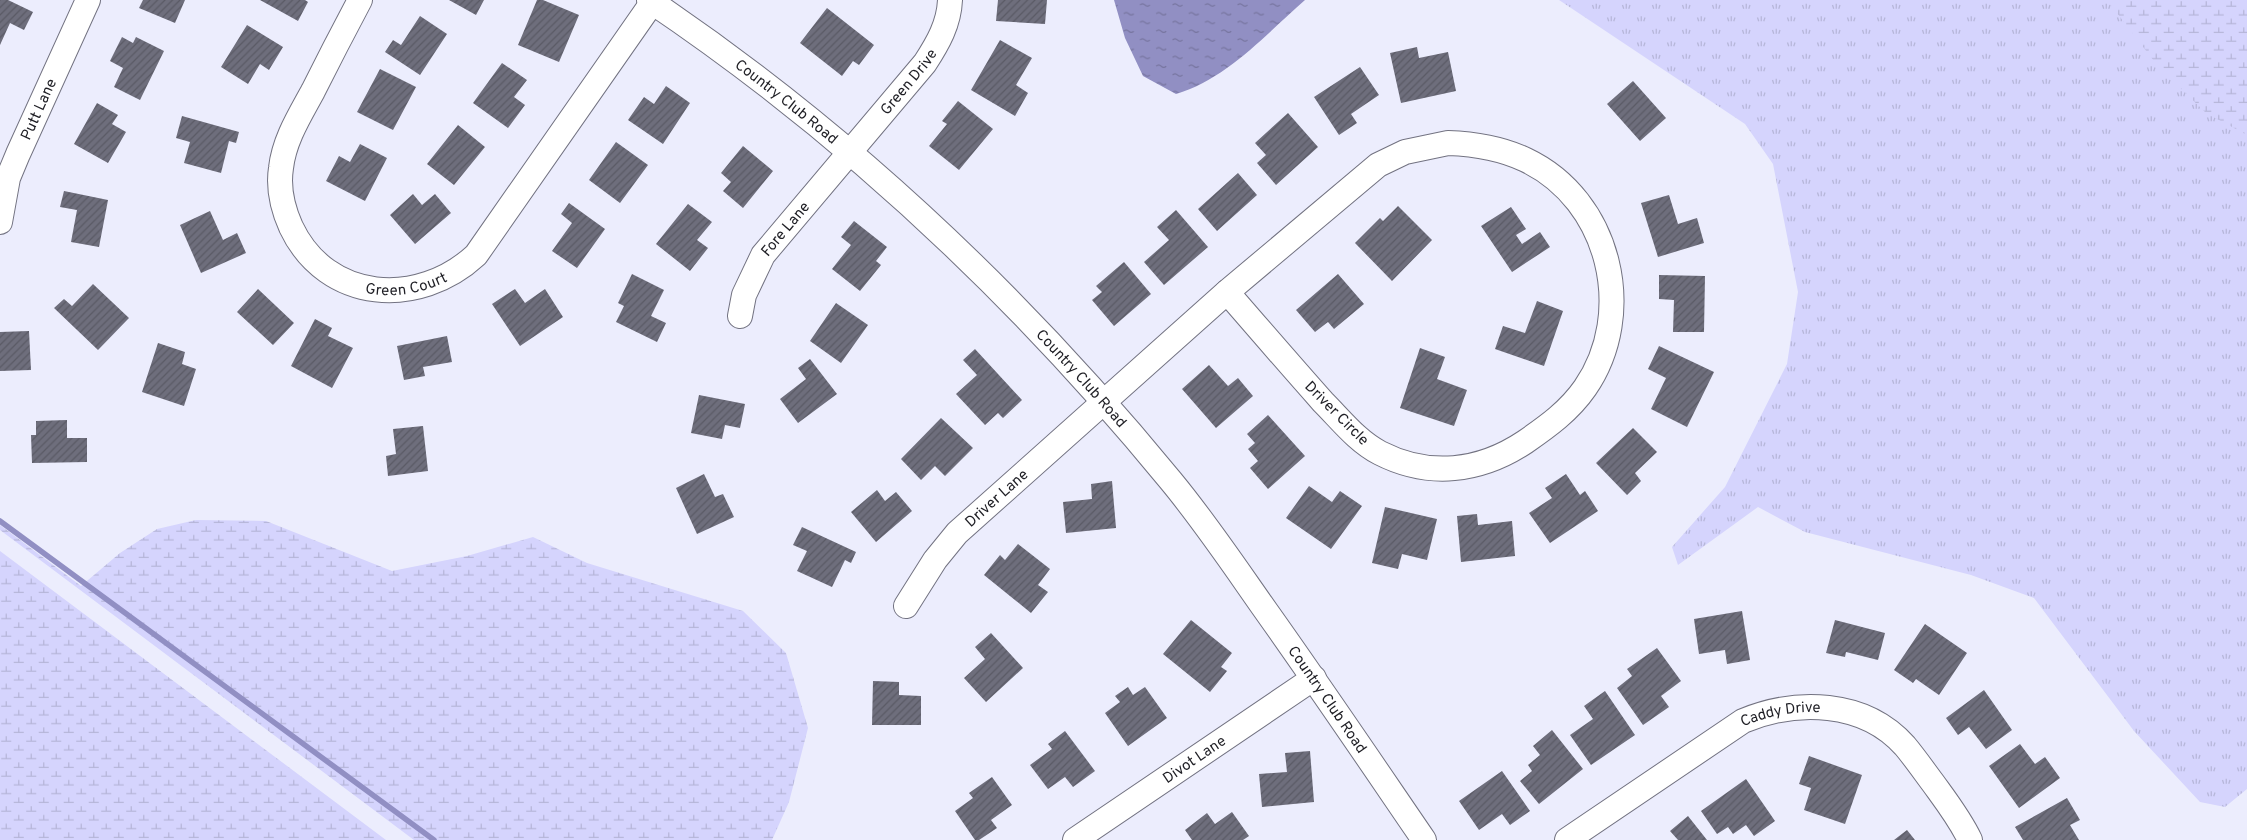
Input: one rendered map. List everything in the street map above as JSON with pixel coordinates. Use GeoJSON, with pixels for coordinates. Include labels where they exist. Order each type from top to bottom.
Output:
{"type":"FeatureCollection","features":[{"type":"Feature","properties":{"kind":"street","name":"Putt Lane"},"geometry":{"type":"LineString","coordinates":[[0,222],[8,178],[88,0]]}},
{"type":"Feature","properties":{"kind":"street","name":"Green Court"},"geometry":{"type":"LineString","coordinates":[[360,0],[289,135],[281,168],[280,186],[288,219],[295,235],[316,262],[345,281],[360,286],[391,291],[407,290],[437,282],[458,270],[476,254],[652,1]]}},
{"type":"Feature","properties":{"kind":"street","name":"Green Drive"},"geometry":{"type":"LineString","coordinates":[[850,152],[934,49],[947,20],[950,0]]}},
{"type":"Feature","properties":{"kind":"street","name":"Country Club Road"},"geometry":{"type":"LineString","coordinates":[[652,1],[735,61],[850,152],[906,201],[1006,299],[1103,402],[1172,482],[1221,547],[1314,678],[1424,840]]}},
{"type":"Feature","properties":{"kind":"street","name":"Driver Circle"},"geometry":{"type":"LineString","coordinates":[[1103,402],[1227,292],[1378,165],[1405,152],[1448,142],[1478,144],[1526,160],[1562,185],[1577,200],[1600,237],[1611,279],[1612,301],[1609,330],[1597,367],[1585,388],[1570,406],[1554,422],[1495,459],[1462,468],[1444,470],[1410,465],[1393,459],[1363,442],[1309,386],[1227,292]]}},
{"type":"Feature","properties":{"kind":"street","name":"Fore Lane"},"geometry":{"type":"LineString","coordinates":[[740,316],[744,295],[763,255],[850,152]]}},
{"type":"Feature","properties":{"kind":"street","name":"Driver Lane"},"geometry":{"type":"LineString","coordinates":[[906,606],[934,560],[957,533],[1103,402]]}},
{"type":"Feature","properties":{"kind":"street","name":"Divot Lane"},"geometry":{"type":"LineString","coordinates":[[1076,840],[1314,678]]}},
{"type":"Feature","properties":{"kind":"street","name":"Caddy Drive"},"geometry":{"type":"LineString","coordinates":[[1567,840],[1734,726],[1761,713],[1799,706],[1837,709],[1874,723],[1890,733],[1905,746],[1952,808],[1970,840]]}},
{"type":"Feature","properties":{"kind":"green space"},"geometry":{"type":"Polygon","coordinates":[[[1559,0],[2247,0],[2247,789],[2225,807],[2200,802],[2134,731],[2034,598],[1971,575],[1805,532],[1758,507],[1678,565],[1672,547],[1725,487],[1787,364],[1798,292],[1773,164],[1745,124],[1559,0]]]}},
{"type":"Feature","properties":{"kind":"green space"},"geometry":{"type":"Polygon","coordinates":[[[2107,0],[2247,0],[2247,135],[2206,113],[2157,65],[2107,0]]]}},
{"type":"Feature","properties":{"kind":"green space"},"geometry":{"type":"Polygon","coordinates":[[[196,520],[266,521],[392,571],[467,556],[533,537],[587,563],[743,611],[786,653],[808,728],[789,802],[772,840],[414,840],[0,530],[0,525],[81,586],[120,553],[157,529],[196,520]]]}},
{"type":"Feature","properties":{"kind":"green space"},"geometry":{"type":"Polygon","coordinates":[[[0,551],[386,840],[0,840],[0,551]]]}},
{"type":"Feature","properties":{"kind":"water"},"geometry":{"type":"Polygon","coordinates":[[[1114,0],[1305,0],[1229,67],[1195,87],[1176,94],[1143,76],[1125,38],[1114,0]]]}},
{"type":"Feature","properties":{"kind":"building"},"geometry":{"type":"Polygon","coordinates":[[[0,0],[8,0],[33,12],[24,30],[10,23],[0,45],[0,0]]]}},
{"type":"Feature","properties":{"kind":"building"},"geometry":{"type":"Polygon","coordinates":[[[143,0],[185,0],[175,23],[139,8],[143,0]]]}},
{"type":"Feature","properties":{"kind":"building"},"geometry":{"type":"Polygon","coordinates":[[[260,0],[305,0],[308,2],[298,21],[260,0]]]}},
{"type":"Feature","properties":{"kind":"building"},"geometry":{"type":"Polygon","coordinates":[[[449,0],[484,0],[476,15],[449,0]]]}},
{"type":"Feature","properties":{"kind":"building"},"geometry":{"type":"Polygon","coordinates":[[[537,0],[543,0],[579,15],[559,62],[518,45],[537,0]]]}},
{"type":"Feature","properties":{"kind":"building"},"geometry":{"type":"Polygon","coordinates":[[[998,0],[1047,0],[1045,24],[996,21],[998,0]]]}},
{"type":"Feature","properties":{"kind":"building"},"geometry":{"type":"Polygon","coordinates":[[[827,8],[874,45],[859,65],[853,61],[842,76],[800,43],[827,8]]]}},
{"type":"Feature","properties":{"kind":"building"},"geometry":{"type":"Polygon","coordinates":[[[420,16],[447,34],[420,75],[385,52],[393,40],[401,45],[420,16]]]}},
{"type":"Feature","properties":{"kind":"building"},"geometry":{"type":"Polygon","coordinates":[[[247,25],[283,47],[269,70],[260,64],[248,84],[221,67],[247,25]]]}},
{"type":"Feature","properties":{"kind":"building"},"geometry":{"type":"Polygon","coordinates":[[[122,37],[133,43],[136,37],[164,51],[140,100],[114,87],[123,68],[110,61],[122,37]]]}},
{"type":"Feature","properties":{"kind":"building"},"geometry":{"type":"Polygon","coordinates":[[[1000,40],[1032,58],[1016,85],[1028,93],[1015,116],[971,90],[1000,40]]]}},
{"type":"Feature","properties":{"kind":"building"},"geometry":{"type":"Polygon","coordinates":[[[1417,47],[1419,58],[1448,52],[1456,91],[1401,103],[1390,53],[1417,47]]]}},
{"type":"Feature","properties":{"kind":"building"},"geometry":{"type":"Polygon","coordinates":[[[502,63],[527,80],[514,97],[525,105],[508,128],[473,103],[502,63]]]}},
{"type":"Feature","properties":{"kind":"building"},"geometry":{"type":"Polygon","coordinates":[[[1360,67],[1379,95],[1351,114],[1357,123],[1339,135],[1314,97],[1360,67]]]}},
{"type":"Feature","properties":{"kind":"building"},"geometry":{"type":"Polygon","coordinates":[[[380,69],[416,87],[393,130],[357,112],[380,69]]]}},
{"type":"Feature","properties":{"kind":"building"},"geometry":{"type":"Polygon","coordinates":[[[1633,81],[1666,118],[1640,141],[1607,104],[1633,81]]]}},
{"type":"Feature","properties":{"kind":"building"},"geometry":{"type":"Polygon","coordinates":[[[666,86],[690,103],[663,144],[628,120],[644,97],[654,104],[666,86]]]}},
{"type":"Feature","properties":{"kind":"building"},"geometry":{"type":"Polygon","coordinates":[[[958,101],[993,129],[959,170],[929,146],[947,124],[942,121],[958,101]]]}},
{"type":"Feature","properties":{"kind":"building"},"geometry":{"type":"Polygon","coordinates":[[[97,103],[118,115],[112,124],[126,132],[108,163],[74,144],[97,103]]]}},
{"type":"Feature","properties":{"kind":"building"},"geometry":{"type":"Polygon","coordinates":[[[1288,113],[1318,147],[1276,185],[1257,163],[1266,155],[1255,143],[1288,113]]]}},
{"type":"Feature","properties":{"kind":"building"},"geometry":{"type":"Polygon","coordinates":[[[182,116],[239,132],[236,143],[229,141],[221,173],[184,163],[190,142],[176,138],[182,116]]]}},
{"type":"Feature","properties":{"kind":"building"},"geometry":{"type":"Polygon","coordinates":[[[458,125],[485,147],[454,185],[427,164],[458,125]]]}},
{"type":"Feature","properties":{"kind":"building"},"geometry":{"type":"Polygon","coordinates":[[[616,142],[648,165],[620,203],[589,180],[616,142]]]}},
{"type":"Feature","properties":{"kind":"building"},"geometry":{"type":"Polygon","coordinates":[[[360,144],[387,158],[365,201],[326,181],[339,156],[350,162],[360,144]]]}},
{"type":"Feature","properties":{"kind":"building"},"geometry":{"type":"Polygon","coordinates":[[[743,146],[773,171],[743,208],[723,191],[731,182],[721,173],[743,146]]]}},
{"type":"Feature","properties":{"kind":"building"},"geometry":{"type":"Polygon","coordinates":[[[1238,173],[1257,195],[1217,231],[1198,209],[1238,173]]]}},
{"type":"Feature","properties":{"kind":"building"},"geometry":{"type":"Polygon","coordinates":[[[64,191],[108,200],[99,247],[71,242],[77,210],[60,207],[64,191]]]}},
{"type":"Feature","properties":{"kind":"building"},"geometry":{"type":"Polygon","coordinates":[[[413,194],[422,205],[435,194],[451,213],[415,244],[390,215],[413,194]]]}},
{"type":"Feature","properties":{"kind":"building"},"geometry":{"type":"Polygon","coordinates":[[[1669,195],[1678,224],[1697,218],[1704,243],[1658,257],[1641,203],[1669,195]]]}},
{"type":"Feature","properties":{"kind":"building"},"geometry":{"type":"Polygon","coordinates":[[[569,203],[605,229],[577,268],[552,251],[572,223],[561,214],[569,203]]]}},
{"type":"Feature","properties":{"kind":"building"},"geometry":{"type":"Polygon","coordinates":[[[688,204],[712,222],[697,240],[708,248],[690,271],[656,244],[688,204]]]}},
{"type":"Feature","properties":{"kind":"building"},"geometry":{"type":"Polygon","coordinates":[[[1398,206],[1432,240],[1392,281],[1355,243],[1380,218],[1383,221],[1398,206]]]}},
{"type":"Feature","properties":{"kind":"building"},"geometry":{"type":"Polygon","coordinates":[[[1511,207],[1526,229],[1516,235],[1522,244],[1540,232],[1550,247],[1512,272],[1481,226],[1511,207]]]}},
{"type":"Feature","properties":{"kind":"building"},"geometry":{"type":"Polygon","coordinates":[[[1176,210],[1208,247],[1164,285],[1144,262],[1169,240],[1157,227],[1176,210]]]}},
{"type":"Feature","properties":{"kind":"building"},"geometry":{"type":"Polygon","coordinates":[[[210,211],[223,240],[237,233],[246,253],[201,273],[180,225],[210,211]]]}},
{"type":"Feature","properties":{"kind":"building"},"geometry":{"type":"Polygon","coordinates":[[[854,221],[887,247],[876,261],[881,265],[860,291],[832,269],[851,245],[841,237],[854,221]]]}},
{"type":"Feature","properties":{"kind":"building"},"geometry":{"type":"Polygon","coordinates":[[[1124,262],[1151,294],[1114,326],[1092,300],[1102,292],[1096,286],[1124,262]]]}},
{"type":"Feature","properties":{"kind":"building"},"geometry":{"type":"Polygon","coordinates":[[[632,274],[664,290],[651,316],[666,323],[657,342],[616,322],[624,306],[618,303],[632,274]]]}},
{"type":"Feature","properties":{"kind":"building"},"geometry":{"type":"Polygon","coordinates":[[[1338,274],[1364,304],[1334,329],[1328,322],[1315,332],[1296,310],[1338,274]]]}},
{"type":"Feature","properties":{"kind":"building"},"geometry":{"type":"Polygon","coordinates":[[[1659,275],[1705,276],[1704,332],[1673,332],[1674,300],[1659,299],[1659,275]]]}},
{"type":"Feature","properties":{"kind":"building"},"geometry":{"type":"Polygon","coordinates":[[[93,284],[129,318],[98,350],[54,308],[64,299],[72,306],[93,284]]]}},
{"type":"Feature","properties":{"kind":"building"},"geometry":{"type":"Polygon","coordinates":[[[258,289],[294,323],[273,345],[237,312],[258,289]]]}},
{"type":"Feature","properties":{"kind":"building"},"geometry":{"type":"Polygon","coordinates":[[[515,289],[525,303],[545,289],[563,317],[520,346],[492,304],[515,289]]]}},
{"type":"Feature","properties":{"kind":"building"},"geometry":{"type":"Polygon","coordinates":[[[1537,301],[1563,311],[1544,366],[1495,349],[1503,326],[1525,333],[1537,301]]]}},
{"type":"Feature","properties":{"kind":"building"},"geometry":{"type":"Polygon","coordinates":[[[836,303],[868,325],[841,363],[810,341],[836,303]]]}},
{"type":"Feature","properties":{"kind":"building"},"geometry":{"type":"Polygon","coordinates":[[[315,319],[332,328],[328,336],[353,348],[332,388],[291,366],[315,319]]]}},
{"type":"Feature","properties":{"kind":"building"},"geometry":{"type":"Polygon","coordinates":[[[29,331],[31,370],[0,371],[0,332],[29,331]]]}},
{"type":"Feature","properties":{"kind":"building"},"geometry":{"type":"Polygon","coordinates":[[[447,336],[452,362],[423,367],[425,376],[404,380],[397,346],[447,336]]]}},
{"type":"Feature","properties":{"kind":"building"},"geometry":{"type":"Polygon","coordinates":[[[158,343],[185,352],[182,364],[196,369],[184,406],[142,392],[158,343]]]}},
{"type":"Feature","properties":{"kind":"building"},"geometry":{"type":"Polygon","coordinates":[[[1659,346],[1714,372],[1687,427],[1651,409],[1666,378],[1648,369],[1659,346]]]}},
{"type":"Feature","properties":{"kind":"building"},"geometry":{"type":"Polygon","coordinates":[[[1420,348],[1445,357],[1437,379],[1467,390],[1454,426],[1400,408],[1420,348]]]}},
{"type":"Feature","properties":{"kind":"building"},"geometry":{"type":"Polygon","coordinates":[[[975,349],[1022,400],[1003,418],[998,413],[985,425],[956,394],[977,375],[963,360],[975,349]]]}},
{"type":"Feature","properties":{"kind":"building"},"geometry":{"type":"Polygon","coordinates":[[[810,359],[837,394],[798,423],[780,399],[806,379],[798,368],[810,359]]]}},
{"type":"Feature","properties":{"kind":"building"},"geometry":{"type":"Polygon","coordinates":[[[1209,365],[1228,386],[1238,378],[1253,396],[1216,428],[1182,389],[1209,365]]]}},
{"type":"Feature","properties":{"kind":"building"},"geometry":{"type":"Polygon","coordinates":[[[699,395],[745,404],[740,428],[725,425],[722,439],[691,433],[699,395]]]}},
{"type":"Feature","properties":{"kind":"building"},"geometry":{"type":"Polygon","coordinates":[[[1268,415],[1305,456],[1268,489],[1250,468],[1258,461],[1248,449],[1255,443],[1247,434],[1268,415]]]}},
{"type":"Feature","properties":{"kind":"building"},"geometry":{"type":"Polygon","coordinates":[[[941,418],[973,448],[945,476],[935,466],[921,480],[901,459],[941,418]]]}},
{"type":"Feature","properties":{"kind":"building"},"geometry":{"type":"Polygon","coordinates":[[[67,420],[67,438],[87,438],[87,462],[32,463],[31,435],[36,435],[36,421],[67,420]]]}},
{"type":"Feature","properties":{"kind":"building"},"geometry":{"type":"Polygon","coordinates":[[[423,426],[428,471],[388,476],[386,456],[396,454],[393,429],[423,426]]]}},
{"type":"Feature","properties":{"kind":"building"},"geometry":{"type":"Polygon","coordinates":[[[1633,428],[1657,452],[1635,473],[1641,481],[1627,495],[1596,463],[1633,428]]]}},
{"type":"Feature","properties":{"kind":"building"},"geometry":{"type":"Polygon","coordinates":[[[704,474],[715,497],[723,494],[734,517],[697,534],[676,488],[704,474]]]}},
{"type":"Feature","properties":{"kind":"building"},"geometry":{"type":"Polygon","coordinates":[[[1566,474],[1580,495],[1585,491],[1598,511],[1550,543],[1529,513],[1552,498],[1545,488],[1566,474]]]}},
{"type":"Feature","properties":{"kind":"building"},"geometry":{"type":"Polygon","coordinates":[[[1112,481],[1116,528],[1066,533],[1063,502],[1092,499],[1091,484],[1112,481]]]}},
{"type":"Feature","properties":{"kind":"building"},"geometry":{"type":"Polygon","coordinates":[[[1309,486],[1332,502],[1340,491],[1362,506],[1331,549],[1286,518],[1309,486]]]}},
{"type":"Feature","properties":{"kind":"building"},"geometry":{"type":"Polygon","coordinates":[[[877,490],[885,501],[896,492],[912,511],[876,542],[851,512],[877,490]]]}},
{"type":"Feature","properties":{"kind":"building"},"geometry":{"type":"Polygon","coordinates":[[[1385,507],[1437,519],[1427,560],[1402,554],[1398,569],[1372,563],[1385,507]]]}},
{"type":"Feature","properties":{"kind":"building"},"geometry":{"type":"Polygon","coordinates":[[[1477,514],[1478,525],[1512,521],[1515,556],[1461,562],[1457,516],[1477,514]]]}},
{"type":"Feature","properties":{"kind":"building"},"geometry":{"type":"Polygon","coordinates":[[[802,527],[856,552],[851,563],[845,560],[832,587],[797,571],[807,551],[793,545],[802,527]]]}},
{"type":"Feature","properties":{"kind":"building"},"geometry":{"type":"Polygon","coordinates":[[[1018,544],[1050,569],[1038,585],[1048,592],[1031,613],[984,575],[1000,555],[1005,560],[1018,544]]]}},
{"type":"Feature","properties":{"kind":"building"},"geometry":{"type":"Polygon","coordinates":[[[1742,611],[1750,660],[1727,664],[1725,650],[1699,654],[1694,619],[1742,611]]]}},
{"type":"Feature","properties":{"kind":"building"},"geometry":{"type":"Polygon","coordinates":[[[1191,620],[1232,653],[1221,667],[1227,671],[1210,692],[1163,654],[1191,620]]]}},
{"type":"Feature","properties":{"kind":"building"},"geometry":{"type":"Polygon","coordinates":[[[1835,620],[1885,633],[1878,660],[1846,652],[1845,657],[1826,653],[1835,620]]]}},
{"type":"Feature","properties":{"kind":"building"},"geometry":{"type":"Polygon","coordinates":[[[1925,624],[1967,653],[1939,695],[1916,679],[1913,683],[1894,670],[1925,624]]]}},
{"type":"Feature","properties":{"kind":"building"},"geometry":{"type":"Polygon","coordinates":[[[991,633],[1023,668],[986,702],[964,678],[985,659],[975,647],[991,633]]]}},
{"type":"Feature","properties":{"kind":"building"},"geometry":{"type":"Polygon","coordinates":[[[1657,648],[1681,681],[1661,696],[1669,707],[1643,725],[1617,688],[1632,676],[1627,669],[1657,648]]]}},
{"type":"Feature","properties":{"kind":"building"},"geometry":{"type":"Polygon","coordinates":[[[873,681],[899,682],[899,695],[921,696],[921,725],[872,725],[873,681]]]}},
{"type":"Feature","properties":{"kind":"building"},"geometry":{"type":"Polygon","coordinates":[[[1128,687],[1133,695],[1145,687],[1167,718],[1128,746],[1105,713],[1120,702],[1115,696],[1128,687]]]}},
{"type":"Feature","properties":{"kind":"building"},"geometry":{"type":"Polygon","coordinates":[[[1984,690],[2012,730],[1986,749],[1969,727],[1958,735],[1946,718],[1984,690]]]}},
{"type":"Feature","properties":{"kind":"building"},"geometry":{"type":"Polygon","coordinates":[[[1605,691],[1635,735],[1591,765],[1570,735],[1593,719],[1584,706],[1605,691]]]}},
{"type":"Feature","properties":{"kind":"building"},"geometry":{"type":"Polygon","coordinates":[[[1552,730],[1583,769],[1539,804],[1520,781],[1532,771],[1528,765],[1540,755],[1533,746],[1552,730]]]}},
{"type":"Feature","properties":{"kind":"building"},"geometry":{"type":"Polygon","coordinates":[[[1065,731],[1095,771],[1073,787],[1065,777],[1048,789],[1030,765],[1052,749],[1048,744],[1065,731]]]}},
{"type":"Feature","properties":{"kind":"building"},"geometry":{"type":"Polygon","coordinates":[[[2020,744],[2035,764],[2045,757],[2060,778],[2019,808],[1989,766],[2020,744]]]}},
{"type":"Feature","properties":{"kind":"building"},"geometry":{"type":"Polygon","coordinates":[[[1310,751],[1314,802],[1262,807],[1259,774],[1287,772],[1285,753],[1310,751]]]}},
{"type":"Feature","properties":{"kind":"building"},"geometry":{"type":"Polygon","coordinates":[[[1809,756],[1862,775],[1845,824],[1804,810],[1811,788],[1799,784],[1809,756]]]}},
{"type":"Feature","properties":{"kind":"building"},"geometry":{"type":"Polygon","coordinates":[[[1502,771],[1530,811],[1510,825],[1502,814],[1479,830],[1459,801],[1502,771]]]}},
{"type":"Feature","properties":{"kind":"building"},"geometry":{"type":"Polygon","coordinates":[[[992,777],[1012,805],[991,820],[997,828],[979,840],[975,840],[955,811],[973,798],[969,793],[992,777]]]}},
{"type":"Feature","properties":{"kind":"building"},"geometry":{"type":"Polygon","coordinates":[[[1746,779],[1775,821],[1754,836],[1746,825],[1733,834],[1728,827],[1717,834],[1701,811],[1746,779]]]}},
{"type":"Feature","properties":{"kind":"building"},"geometry":{"type":"Polygon","coordinates":[[[2067,798],[2080,820],[2070,825],[2079,840],[2023,840],[2015,827],[2067,798]]]}},
{"type":"Feature","properties":{"kind":"building"},"geometry":{"type":"Polygon","coordinates":[[[1232,812],[1249,836],[1243,840],[1192,840],[1185,830],[1207,813],[1215,824],[1232,812]]]}},
{"type":"Feature","properties":{"kind":"building"},"geometry":{"type":"Polygon","coordinates":[[[1688,816],[1707,840],[1678,840],[1670,831],[1688,816]]]}},
{"type":"Feature","properties":{"kind":"building"},"geometry":{"type":"Polygon","coordinates":[[[1907,830],[1915,840],[1894,840],[1907,830]]]}},
{"type":"Feature","properties":{"kind":"waterway"},"geometry":{"type":"LineString","coordinates":[[0,521],[434,840]]}}]}
